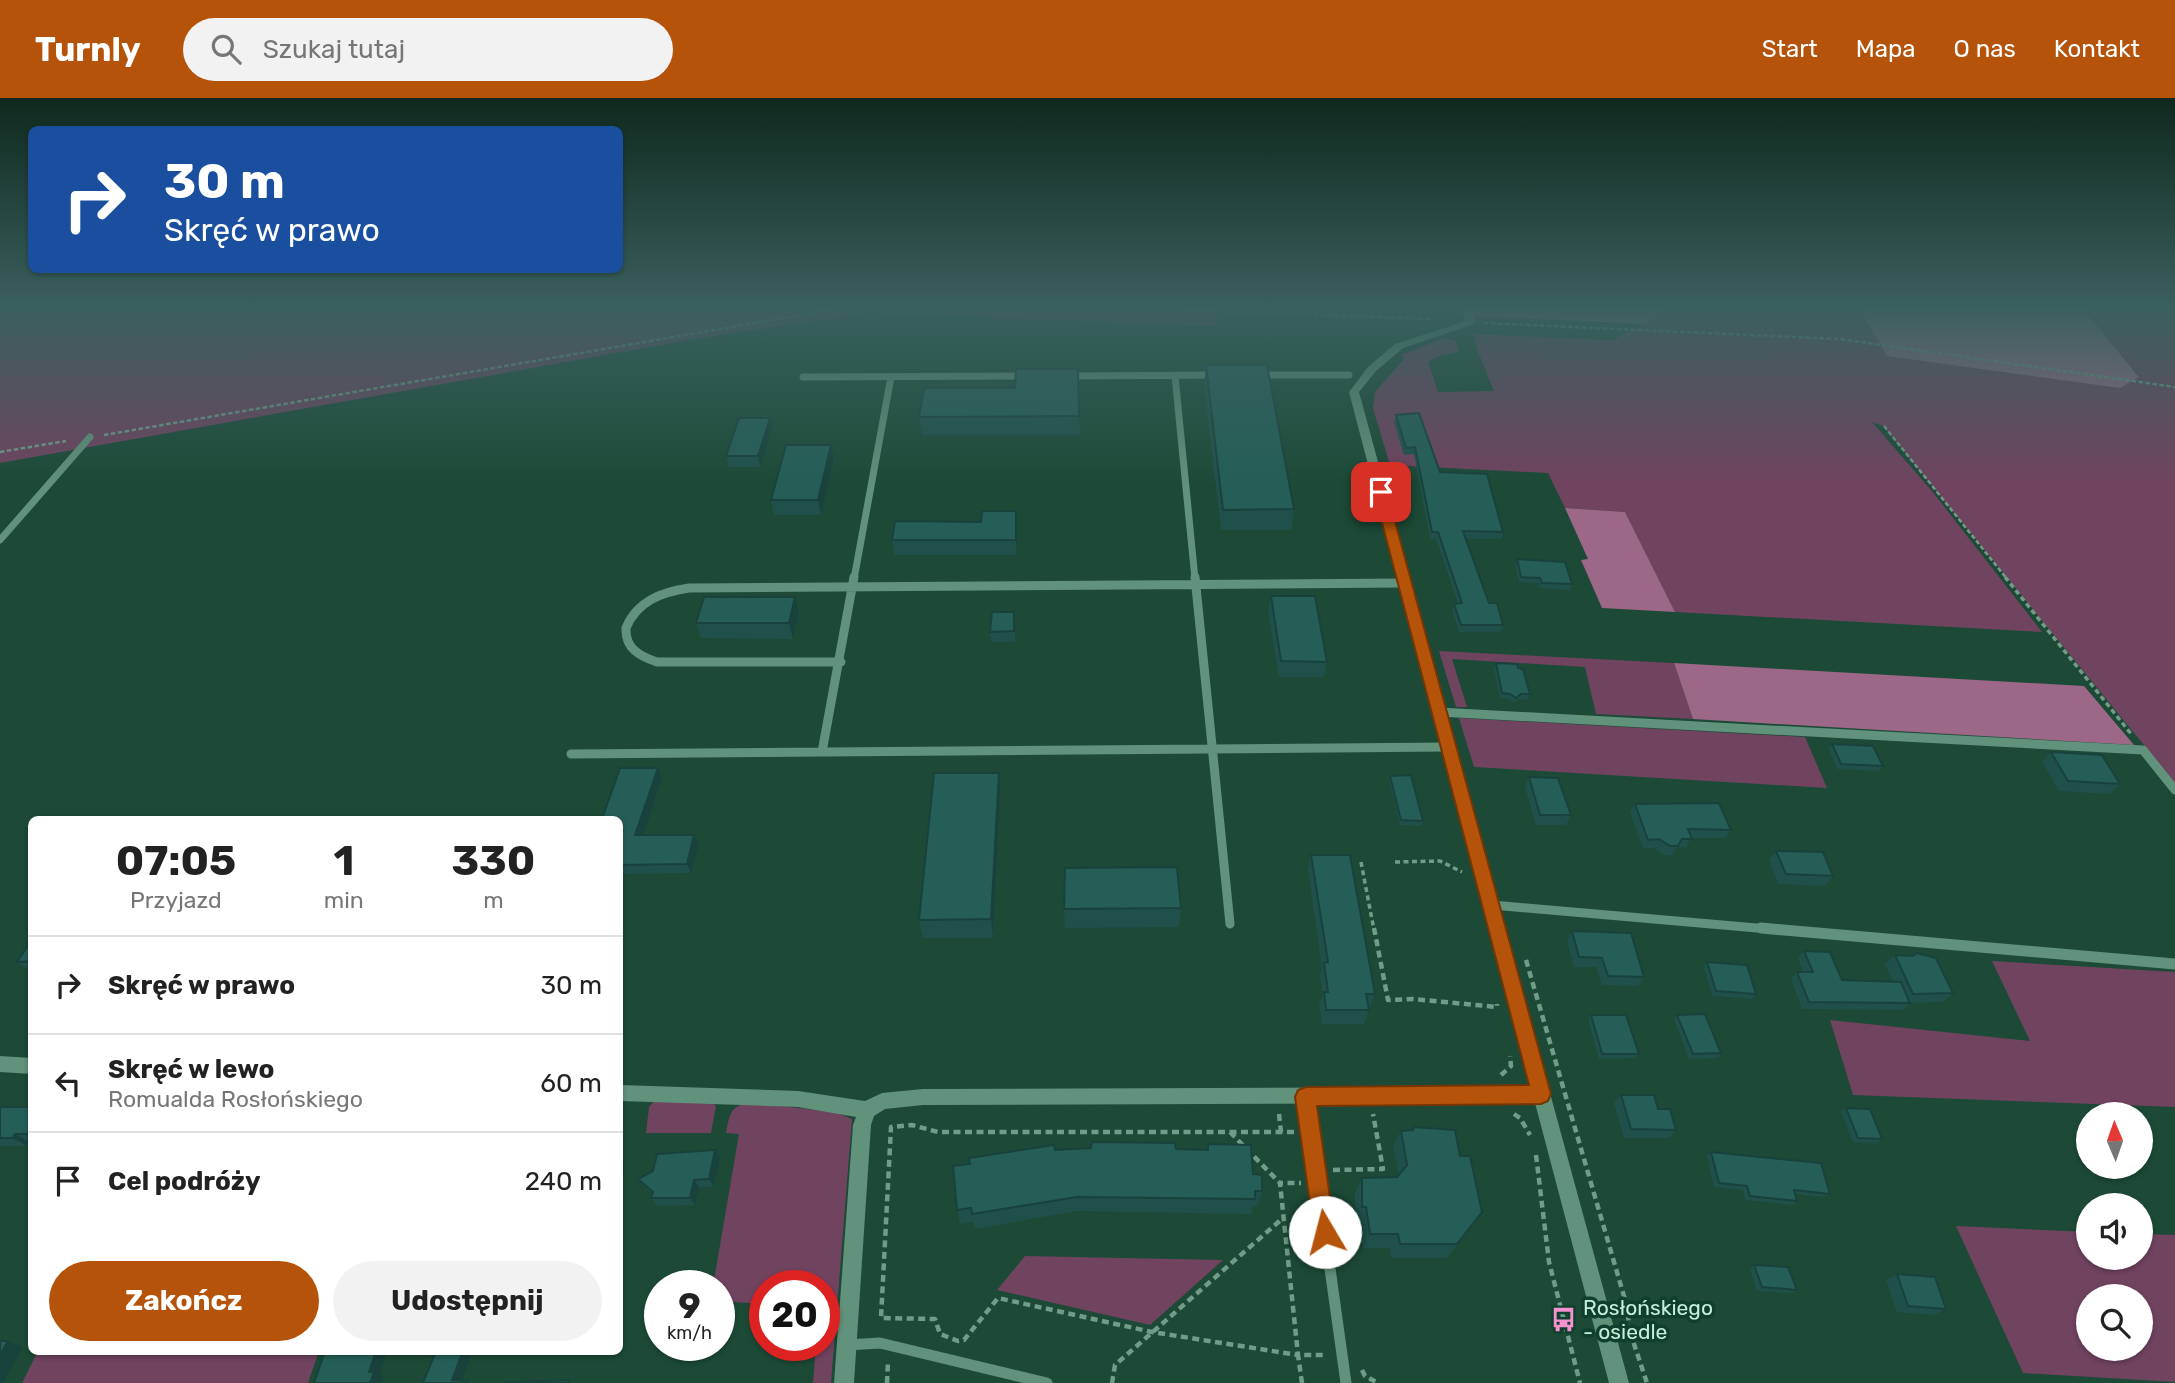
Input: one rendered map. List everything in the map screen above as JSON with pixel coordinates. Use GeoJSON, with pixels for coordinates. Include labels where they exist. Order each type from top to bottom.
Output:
{"type":"FeatureCollection","features":[{"type":"Feature","properties":{"kind":"street"},"geometry":{"type":"LineString","coordinates":[[1376,366],[1354,392],[1619,1383]]}},
{"type":"Feature","properties":{"kind":"street"},"geometry":{"type":"LineString","coordinates":[[0,1064],[28,1066]]}},
{"type":"Feature","properties":{"kind":"street"},"geometry":{"type":"LineString","coordinates":[[623,1093],[798,1099],[867,1110],[882,1101],[923,1097],[1541,1094]]}},
{"type":"Feature","properties":{"kind":"street"},"geometry":{"type":"LineString","coordinates":[[844,1383],[862,1125],[867,1110]]}},
{"type":"Feature","properties":{"kind":"lane"},"geometry":{"type":"LineString","coordinates":[[1252,375],[1349,374]]}},
{"type":"Feature","properties":{"kind":"lane"},"geometry":{"type":"LineString","coordinates":[[1053,376],[1226,375]]}},
{"type":"Feature","properties":{"kind":"lane"},"geometry":{"type":"LineString","coordinates":[[803,377],[1040,376]]}},
{"type":"Feature","properties":{"kind":"lane"},"geometry":{"type":"LineString","coordinates":[[1175,376],[1230,924]]}},
{"type":"Feature","properties":{"kind":"lane"},"geometry":{"type":"LineString","coordinates":[[822,752],[841,662],[891,377]]}},
{"type":"Feature","properties":{"kind":"lane"},"geometry":{"type":"LineString","coordinates":[[0,540],[90,437]]}},
{"type":"Feature","properties":{"kind":"lane"},"geometry":{"type":"LineString","coordinates":[[841,662],[657,662],[642,659],[632,652],[626,642],[625,631],[636,610],[646,602],[670,591],[689,588],[1405,583]]}},
{"type":"Feature","properties":{"kind":"lane"},"geometry":{"type":"LineString","coordinates":[[1439,712],[2143,750],[2175,790]]}},
{"type":"Feature","properties":{"kind":"lane"},"geometry":{"type":"LineString","coordinates":[[571,754],[1449,747]]}},
{"type":"Feature","properties":{"kind":"lane"},"geometry":{"type":"LineString","coordinates":[[1492,905],[2175,964]]}},
{"type":"Feature","properties":{"kind":"lane"},"geometry":{"type":"LineString","coordinates":[[1306,1097],[1346,1383]]}},
{"type":"Feature","properties":{"kind":"lane"},"geometry":{"type":"LineString","coordinates":[[846,1345],[880,1343],[1047,1383]]}},
{"type":"Feature","properties":{"kind":"path"},"geometry":{"type":"LineString","coordinates":[[0,452],[504,366]]}},
{"type":"Feature","properties":{"kind":"path"},"geometry":{"type":"LineString","coordinates":[[2028,366],[2175,387]]}},
{"type":"Feature","properties":{"kind":"path"},"geometry":{"type":"LineString","coordinates":[[1884,426],[2143,750]]}},
{"type":"Feature","properties":{"kind":"path"},"geometry":{"type":"LineString","coordinates":[[1361,862],[1388,1000],[1413,999],[1497,1007]]}},
{"type":"Feature","properties":{"kind":"path"},"geometry":{"type":"LineString","coordinates":[[1395,862],[1443,862],[1454,865],[1463,874]]}},
{"type":"Feature","properties":{"kind":"path"},"geometry":{"type":"LineString","coordinates":[[1522,953],[1529,965],[1628,1311],[1632,1363]]}},
{"type":"Feature","properties":{"kind":"path"},"geometry":{"type":"LineString","coordinates":[[1494,993],[1501,1020]]}},
{"type":"Feature","properties":{"kind":"path"},"geometry":{"type":"LineString","coordinates":[[1495,1077],[1505,1074],[1511,1066],[1507,1047]]}},
{"type":"Feature","properties":{"kind":"path"},"geometry":{"type":"LineString","coordinates":[[1333,1170],[1383,1169],[1372,1110],[1385,1110]]}},
{"type":"Feature","properties":{"kind":"path"},"geometry":{"type":"LineString","coordinates":[[1511,1112],[1527,1127],[1535,1147],[1549,1262],[1580,1383]]}},
{"type":"Feature","properties":{"kind":"path"},"geometry":{"type":"LineString","coordinates":[[1298,1355],[1152,1332],[998,1298],[964,1339],[958,1341],[940,1334],[935,1319],[881,1318],[891,1127],[912,1125],[938,1132],[1310,1132]]}},
{"type":"Feature","properties":{"kind":"path"},"geometry":{"type":"LineString","coordinates":[[1230,1132],[1280,1183],[1302,1383]]}},
{"type":"Feature","properties":{"kind":"path"},"geometry":{"type":"LineString","coordinates":[[1280,1183],[1318,1183]]}},
{"type":"Feature","properties":{"kind":"path"},"geometry":{"type":"LineString","coordinates":[[1112,1383],[1115,1365],[1283,1218]]}},
{"type":"Feature","properties":{"kind":"path"},"geometry":{"type":"LineString","coordinates":[[1360,1366],[1364,1376],[1378,1383]]}},
{"type":"Feature","properties":{"kind":"shaded area"},"geometry":{"type":"Polygon","coordinates":[[[0,366],[543,366],[0,463],[0,366]]]}},
{"type":"Feature","properties":{"kind":"shaded area"},"geometry":{"type":"Polygon","coordinates":[[[1398,366],[1429,366],[1438,392],[1494,391],[1484,366],[2044,366],[2120,388],[2139,376],[2131,366],[2175,366],[2175,783],[1883,426],[1872,422],[1932,491],[2042,632],[1675,612],[1625,512],[1565,508],[1548,473],[1390,465],[1373,408],[1375,392],[1398,366]]]}},
{"type":"Feature","properties":{"kind":"shaded area"},"geometry":{"type":"Polygon","coordinates":[[[1960,366],[2130,366],[2139,377],[2120,388],[1960,366]]]}},
{"type":"Feature","properties":{"kind":"shaded area"},"geometry":{"type":"Polygon","coordinates":[[[1565,508],[1625,512],[1675,612],[1602,608],[1581,560],[1588,559],[1565,508]]]}},
{"type":"Feature","properties":{"kind":"shaded area"},"geometry":{"type":"Polygon","coordinates":[[[1439,651],[1674,663],[1693,719],[1596,714],[1585,667],[1452,659],[1467,707],[1456,707],[1439,651]]]}},
{"type":"Feature","properties":{"kind":"shaded area"},"geometry":{"type":"Polygon","coordinates":[[[1674,663],[2084,686],[2134,745],[1693,719],[1674,663]]]}},
{"type":"Feature","properties":{"kind":"shaded area"},"geometry":{"type":"Polygon","coordinates":[[[1459,718],[1805,737],[1827,788],[1474,767],[1459,718]]]}},
{"type":"Feature","properties":{"kind":"shaded area"},"geometry":{"type":"Polygon","coordinates":[[[1992,961],[2175,972],[2175,1107],[2153,1106],[2153,1102],[2076,1103],[1853,1095],[1830,1020],[2030,1041],[1992,961]]]}},
{"type":"Feature","properties":{"kind":"shaded area"},"geometry":{"type":"Polygon","coordinates":[[[656,1099],[710,1101],[716,1106],[711,1133],[646,1133],[649,1107],[656,1099]]]}},
{"type":"Feature","properties":{"kind":"shaded area"},"geometry":{"type":"Polygon","coordinates":[[[746,1104],[835,1112],[852,1119],[840,1270],[749,1270],[749,1303],[735,1302],[735,1270],[716,1270],[739,1134],[726,1133],[727,1126],[736,1107],[746,1104]]]}},
{"type":"Feature","properties":{"kind":"shaded area"},"geometry":{"type":"Polygon","coordinates":[[[1956,1226],[2076,1231],[2076,1270],[2153,1270],[2153,1234],[2175,1235],[2175,1382],[2023,1373],[1956,1226]]]}},
{"type":"Feature","properties":{"kind":"shaded area"},"geometry":{"type":"Polygon","coordinates":[[[1025,1256],[1223,1260],[1150,1325],[997,1290],[1025,1256]]]}},
{"type":"Feature","properties":{"kind":"shaded area"},"geometry":{"type":"Polygon","coordinates":[[[36,1355],[318,1355],[308,1383],[22,1383],[36,1355]]]}},
{"type":"Feature","properties":{"kind":"shaded area"},"geometry":{"type":"Polygon","coordinates":[[[815,1361],[833,1361],[831,1383],[813,1383],[815,1361]]]}},
{"type":"Feature","properties":{"kind":"building"},"geometry":{"type":"Polygon","coordinates":[[[1206,366],[1267,366],[1294,509],[1223,510],[1206,366]]]}},
{"type":"Feature","properties":{"kind":"building"},"geometry":{"type":"Polygon","coordinates":[[[1016,369],[1078,369],[1079,416],[919,417],[924,388],[1015,388],[1016,369]]]}},
{"type":"Feature","properties":{"kind":"building"},"geometry":{"type":"Polygon","coordinates":[[[1419,413],[1440,472],[1487,474],[1503,532],[1463,531],[1489,603],[1497,603],[1503,625],[1461,625],[1454,604],[1462,603],[1438,532],[1432,532],[1415,447],[1406,448],[1396,415],[1419,413]]]}},
{"type":"Feature","properties":{"kind":"building"},"geometry":{"type":"Polygon","coordinates":[[[739,418],[770,418],[758,456],[726,456],[739,418]]]}},
{"type":"Feature","properties":{"kind":"building"},"geometry":{"type":"Polygon","coordinates":[[[786,445],[831,445],[818,500],[771,500],[786,445]]]}},
{"type":"Feature","properties":{"kind":"building"},"geometry":{"type":"Polygon","coordinates":[[[982,511],[1016,511],[1016,540],[892,540],[895,521],[981,522],[982,511]]]}},
{"type":"Feature","properties":{"kind":"building"},"geometry":{"type":"Polygon","coordinates":[[[1517,559],[1565,562],[1572,584],[1542,583],[1540,578],[1521,577],[1517,559]]]}},
{"type":"Feature","properties":{"kind":"building"},"geometry":{"type":"Polygon","coordinates":[[[1271,596],[1315,596],[1327,662],[1281,661],[1271,596]]]}},
{"type":"Feature","properties":{"kind":"building"},"geometry":{"type":"Polygon","coordinates":[[[704,597],[795,597],[789,623],[696,623],[704,597]]]}},
{"type":"Feature","properties":{"kind":"building"},"geometry":{"type":"Polygon","coordinates":[[[992,612],[1014,612],[1014,631],[990,632],[992,612]]]}},
{"type":"Feature","properties":{"kind":"building"},"geometry":{"type":"Polygon","coordinates":[[[1496,663],[1517,664],[1518,668],[1523,669],[1530,694],[1521,694],[1516,698],[1502,693],[1496,663]]]}},
{"type":"Feature","properties":{"kind":"building"},"geometry":{"type":"Polygon","coordinates":[[[1832,744],[1873,746],[1883,766],[1841,764],[1832,744]]]}},
{"type":"Feature","properties":{"kind":"building"},"geometry":{"type":"Polygon","coordinates":[[[2051,752],[2102,755],[2120,784],[2068,781],[2051,752]]]}},
{"type":"Feature","properties":{"kind":"building"},"geometry":{"type":"Polygon","coordinates":[[[620,768],[658,768],[635,835],[694,835],[687,864],[623,865],[623,816],[603,816],[620,768]]]}},
{"type":"Feature","properties":{"kind":"building"},"geometry":{"type":"Polygon","coordinates":[[[934,773],[999,773],[991,919],[919,920],[934,773]]]}},
{"type":"Feature","properties":{"kind":"building"},"geometry":{"type":"Polygon","coordinates":[[[1411,775],[1423,821],[1401,820],[1390,776],[1411,775]]]}},
{"type":"Feature","properties":{"kind":"building"},"geometry":{"type":"Polygon","coordinates":[[[1529,777],[1558,778],[1571,815],[1540,815],[1529,777]]]}},
{"type":"Feature","properties":{"kind":"building"},"geometry":{"type":"Polygon","coordinates":[[[1719,803],[1731,830],[1688,829],[1692,839],[1682,839],[1678,846],[1670,846],[1659,839],[1648,840],[1635,804],[1719,803]]]}},
{"type":"Feature","properties":{"kind":"building"},"geometry":{"type":"Polygon","coordinates":[[[1776,851],[1823,852],[1833,876],[1786,874],[1776,851]]]}},
{"type":"Feature","properties":{"kind":"building"},"geometry":{"type":"Polygon","coordinates":[[[1311,855],[1350,855],[1375,994],[1366,994],[1369,1010],[1326,1010],[1324,992],[1328,992],[1324,963],[1328,962],[1311,855]]]}},
{"type":"Feature","properties":{"kind":"building"},"geometry":{"type":"Polygon","coordinates":[[[1177,867],[1181,908],[1064,909],[1065,868],[1177,867]]]}},
{"type":"Feature","properties":{"kind":"building"},"geometry":{"type":"Polygon","coordinates":[[[1572,931],[1631,933],[1644,977],[1608,976],[1602,958],[1579,957],[1572,931]]]}},
{"type":"Feature","properties":{"kind":"building"},"geometry":{"type":"Polygon","coordinates":[[[28,945],[28,961],[17,962],[28,945]]]}},
{"type":"Feature","properties":{"kind":"building"},"geometry":{"type":"Polygon","coordinates":[[[1804,951],[1830,952],[1842,980],[1901,982],[1910,1003],[1809,1002],[1797,972],[1813,972],[1804,951]]]}},
{"type":"Feature","properties":{"kind":"building"},"geometry":{"type":"Polygon","coordinates":[[[1916,953],[1936,958],[1953,993],[1913,994],[1895,955],[1913,956],[1916,953]]]}},
{"type":"Feature","properties":{"kind":"building"},"geometry":{"type":"Polygon","coordinates":[[[1707,962],[1747,965],[1756,994],[1716,991],[1707,962]]]}},
{"type":"Feature","properties":{"kind":"building"},"geometry":{"type":"Polygon","coordinates":[[[1705,1014],[1721,1053],[1693,1054],[1677,1015],[1705,1014]]]}},
{"type":"Feature","properties":{"kind":"building"},"geometry":{"type":"Polygon","coordinates":[[[1591,1015],[1626,1015],[1639,1054],[1602,1054],[1591,1015]]]}},
{"type":"Feature","properties":{"kind":"building"},"geometry":{"type":"Polygon","coordinates":[[[1621,1095],[1654,1095],[1658,1109],[1670,1109],[1676,1130],[1631,1129],[1621,1095]]]}},
{"type":"Feature","properties":{"kind":"building"},"geometry":{"type":"Polygon","coordinates":[[[0,1107],[28,1107],[28,1134],[0,1138],[0,1107]]]}},
{"type":"Feature","properties":{"kind":"building"},"geometry":{"type":"Polygon","coordinates":[[[1846,1108],[1870,1109],[1882,1139],[1858,1138],[1846,1108]]]}},
{"type":"Feature","properties":{"kind":"building"},"geometry":{"type":"Polygon","coordinates":[[[1414,1127],[1455,1130],[1460,1156],[1470,1156],[1482,1212],[1457,1244],[1400,1244],[1398,1234],[1370,1234],[1366,1207],[1362,1207],[1362,1178],[1397,1177],[1407,1165],[1401,1131],[1413,1130],[1414,1127]]]}},
{"type":"Feature","properties":{"kind":"building"},"geometry":{"type":"Polygon","coordinates":[[[1092,1142],[1175,1143],[1176,1149],[1208,1150],[1208,1144],[1251,1145],[1253,1174],[1262,1175],[1262,1191],[1255,1191],[1255,1199],[1077,1197],[972,1214],[971,1208],[957,1210],[953,1166],[970,1164],[969,1158],[1054,1145],[1055,1150],[1091,1148],[1092,1142]]]}},
{"type":"Feature","properties":{"kind":"building"},"geometry":{"type":"Polygon","coordinates":[[[715,1150],[709,1179],[694,1180],[690,1198],[651,1198],[653,1192],[638,1179],[653,1171],[657,1154],[715,1150]]]}},
{"type":"Feature","properties":{"kind":"building"},"geometry":{"type":"Polygon","coordinates":[[[1711,1152],[1821,1163],[1830,1194],[1794,1190],[1797,1201],[1750,1196],[1747,1186],[1719,1183],[1711,1152]]]}},
{"type":"Feature","properties":{"kind":"building"},"geometry":{"type":"Polygon","coordinates":[[[1754,1265],[1788,1267],[1797,1290],[1762,1287],[1754,1265]]]}},
{"type":"Feature","properties":{"kind":"building"},"geometry":{"type":"Polygon","coordinates":[[[1897,1274],[1935,1277],[1946,1309],[1908,1306],[1897,1274]]]}},
{"type":"Feature","properties":{"kind":"building"},"geometry":{"type":"Polygon","coordinates":[[[0,1341],[8,1341],[0,1355],[0,1341]]]}},
{"type":"Feature","properties":{"kind":"building"},"geometry":{"type":"Polygon","coordinates":[[[324,1355],[375,1355],[369,1372],[374,1372],[370,1383],[314,1383],[324,1355]]]}},
{"type":"Feature","properties":{"kind":"building"},"geometry":{"type":"Polygon","coordinates":[[[428,1355],[461,1355],[452,1380],[468,1381],[467,1383],[423,1383],[434,1356],[428,1355]]]}},
{"type":"Feature","properties":{"kind":"building"},"geometry":{"type":"Polygon","coordinates":[[[569,1380],[569,1383],[504,1383],[569,1380]]]}},
{"type":"Feature","properties":{"kind":"place","name":"Rosłońskiego - osiedle"},"geometry":{"type":"Point","coordinates":[1563,1320]}},
{"type":"Feature","properties":{"kind":"route"},"geometry":{"type":"LineString","coordinates":[[1325,1232],[1306,1097],[1541,1094],[1381,492]]}}]}
